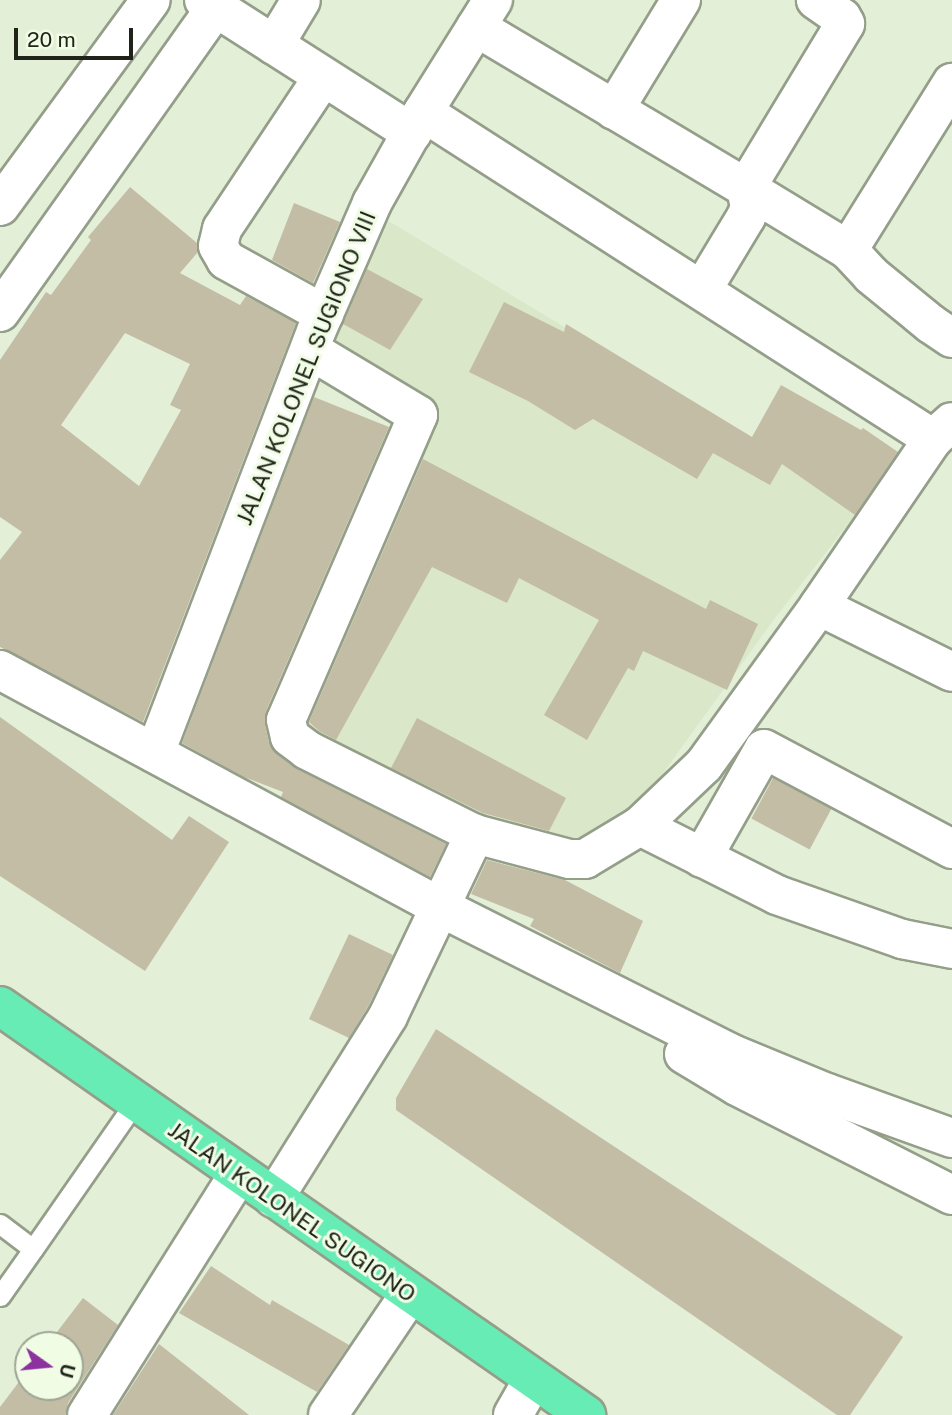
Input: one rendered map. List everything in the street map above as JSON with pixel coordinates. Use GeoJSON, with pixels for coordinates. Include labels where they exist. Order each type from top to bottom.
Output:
{"type":"FeatureCollection","features":[{"type":"Feature","properties":{"kind":"highway","name":"JALAN KOLONEL SUGIONO"},"geometry":{"type":"LineString","coordinates":[[0,1006],[238,1175],[586,1415]]}},
{"type":"Feature","properties":{"kind":"street"},"geometry":{"type":"LineString","coordinates":[[52,240],[0,205],[151,0]]}},
{"type":"Feature","properties":{"kind":"street"},"geometry":{"type":"LineString","coordinates":[[274,45],[301,0]]}},
{"type":"Feature","properties":{"kind":"street"},"geometry":{"type":"LineString","coordinates":[[614,110],[681,0]]}},
{"type":"Feature","properties":{"kind":"street"},"geometry":{"type":"LineString","coordinates":[[702,290],[746,218],[750,208],[746,188],[845,24],[842,18],[816,0]]}},
{"type":"Feature","properties":{"kind":"street"},"geometry":{"type":"LineString","coordinates":[[0,312],[52,240],[209,4],[324,77],[417,122],[942,431],[704,765],[640,825],[585,859],[569,859],[475,834],[307,751],[290,737],[286,720],[418,415],[310,350]]}},
{"type":"Feature","properties":{"kind":"street"},"geometry":{"type":"LineString","coordinates":[[485,14],[614,110],[848,250],[871,275],[952,338]]}},
{"type":"Feature","properties":{"kind":"street","name":"JALAN KOLONEL SUGIONO VIII"},"geometry":{"type":"LineString","coordinates":[[155,753],[324,314],[372,203],[417,122],[485,14]]}},
{"type":"Feature","properties":{"kind":"street"},"geometry":{"type":"LineString","coordinates":[[324,77],[222,229],[218,246],[226,260],[324,314]]}},
{"type":"Feature","properties":{"kind":"street"},"geometry":{"type":"LineString","coordinates":[[848,250],[952,83]]}},
{"type":"Feature","properties":{"kind":"street"},"geometry":{"type":"LineString","coordinates":[[819,606],[952,671]]}},
{"type":"Feature","properties":{"kind":"street"},"geometry":{"type":"LineString","coordinates":[[0,670],[442,908],[730,1053],[827,1093],[952,1138]]}},
{"type":"Feature","properties":{"kind":"street"},"geometry":{"type":"LineString","coordinates":[[702,858],[764,749],[952,849]]}},
{"type":"Feature","properties":{"kind":"street"},"geometry":{"type":"LineString","coordinates":[[640,825],[777,895],[901,939],[952,949]]}},
{"type":"Feature","properties":{"kind":"street"},"geometry":{"type":"LineString","coordinates":[[274,1198],[388,1016],[442,908],[475,834]]}},
{"type":"Feature","properties":{"kind":"street"},"geometry":{"type":"LineString","coordinates":[[566,971],[583,991],[737,1086],[952,1195]]}},
{"type":"Feature","properties":{"kind":"street"},"geometry":{"type":"LineString","coordinates":[[87,1415],[238,1175]]}},
{"type":"Feature","properties":{"kind":"street"},"geometry":{"type":"LineString","coordinates":[[328,1415],[410,1294]]}},
{"type":"Feature","properties":{"kind":"street"},"geometry":{"type":"LineString","coordinates":[[513,1415],[533,1380]]}},
{"type":"Feature","properties":{"kind":"lane"},"geometry":{"type":"LineString","coordinates":[[0,1296],[135,1102]]}},
{"type":"Feature","properties":{"kind":"lane"},"geometry":{"type":"LineString","coordinates":[[0,1224],[33,1249]]}},
{"type":"Feature","properties":{"kind":"shaded area"},"geometry":{"type":"Polygon","coordinates":[[[372,211],[862,506],[775,618],[620,833],[573,847],[532,842],[299,725],[430,413],[318,338],[372,211]]]}},
{"type":"Feature","properties":{"kind":"building"},"geometry":{"type":"Polygon","coordinates":[[[130,187],[197,243],[198,252],[180,273],[240,305],[246,296],[296,323],[143,722],[0,647],[0,560],[22,532],[0,517],[0,360],[46,292],[51,295],[91,240],[88,237],[130,187]],[[125,333],[61,425],[139,486],[181,410],[170,405],[190,364],[125,333]]]}},
{"type":"Feature","properties":{"kind":"building"},"geometry":{"type":"Polygon","coordinates":[[[294,203],[340,222],[313,283],[272,260],[294,203]]]}},
{"type":"Feature","properties":{"kind":"building"},"geometry":{"type":"Polygon","coordinates":[[[367,269],[423,299],[390,350],[343,324],[367,269]]]}},
{"type":"Feature","properties":{"kind":"building"},"geometry":{"type":"Polygon","coordinates":[[[504,302],[564,332],[566,324],[752,437],[781,385],[861,430],[863,428],[898,452],[855,515],[782,464],[770,485],[713,453],[697,479],[593,419],[575,430],[528,401],[469,372],[504,302]]]}},
{"type":"Feature","properties":{"kind":"building"},"geometry":{"type":"Polygon","coordinates":[[[314,397],[389,427],[266,711],[265,725],[269,742],[277,754],[297,769],[446,844],[430,877],[281,797],[283,792],[244,777],[182,743],[314,397]]]}},
{"type":"Feature","properties":{"kind":"building"},"geometry":{"type":"Polygon","coordinates":[[[423,459],[706,609],[710,600],[758,624],[727,690],[643,651],[634,671],[628,668],[587,740],[544,715],[599,620],[519,578],[507,603],[432,567],[336,740],[319,731],[309,722],[423,459]]]}},
{"type":"Feature","properties":{"kind":"building"},"geometry":{"type":"Polygon","coordinates":[[[0,717],[172,840],[189,816],[229,842],[145,971],[0,876],[0,717]]]}},
{"type":"Feature","properties":{"kind":"building"},"geometry":{"type":"Polygon","coordinates":[[[417,718],[566,798],[549,831],[483,813],[391,768],[417,718]]]}},
{"type":"Feature","properties":{"kind":"building"},"geometry":{"type":"Polygon","coordinates":[[[773,778],[831,809],[810,850],[751,819],[773,778]]]}},
{"type":"Feature","properties":{"kind":"building"},"geometry":{"type":"Polygon","coordinates":[[[487,860],[565,880],[643,921],[620,973],[530,926],[534,919],[471,894],[487,860]]]}},
{"type":"Feature","properties":{"kind":"building"},"geometry":{"type":"Polygon","coordinates":[[[349,934],[393,955],[369,1005],[349,1038],[309,1019],[349,934]]]}},
{"type":"Feature","properties":{"kind":"building"},"geometry":{"type":"Polygon","coordinates":[[[436,1029],[903,1337],[850,1415],[837,1415],[396,1110],[396,1098],[436,1029]]]}},
{"type":"Feature","properties":{"kind":"building"},"geometry":{"type":"Polygon","coordinates":[[[211,1266],[270,1305],[272,1300],[349,1345],[317,1392],[179,1313],[211,1266]]]}},
{"type":"Feature","properties":{"kind":"building"},"geometry":{"type":"Polygon","coordinates":[[[83,1298],[118,1325],[84,1378],[84,1331],[58,1331],[83,1298]]]}},
{"type":"Feature","properties":{"kind":"building"},"geometry":{"type":"Polygon","coordinates":[[[159,1344],[249,1415],[113,1415],[159,1344]]]}},
{"type":"Feature","properties":{"kind":"building"},"geometry":{"type":"Polygon","coordinates":[[[14,1388],[14,1401],[69,1401],[65,1415],[0,1415],[0,1407],[14,1388]]]}}]}
